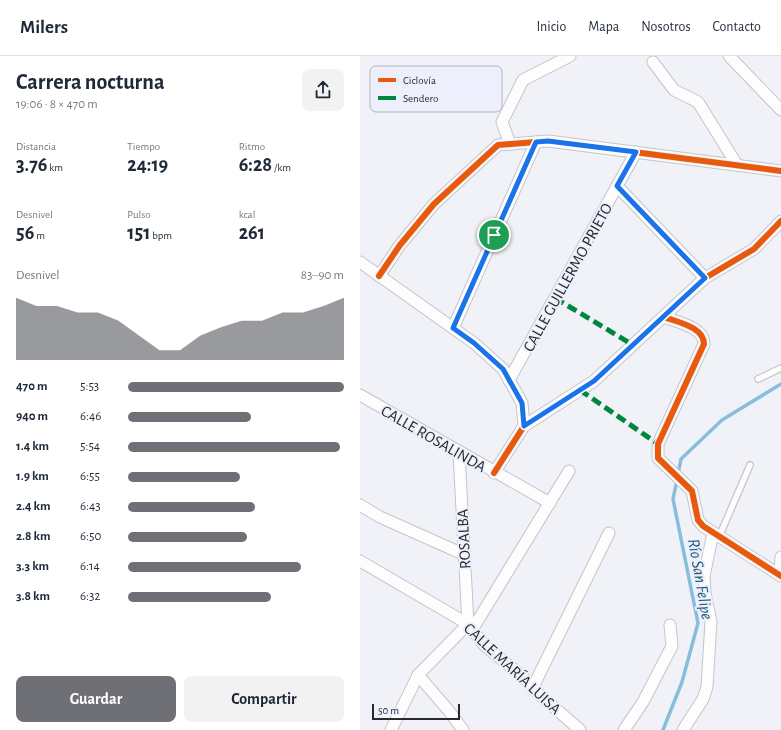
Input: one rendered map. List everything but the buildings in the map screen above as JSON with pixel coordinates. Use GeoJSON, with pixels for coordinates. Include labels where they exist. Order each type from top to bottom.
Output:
{"type":"FeatureCollection","features":[{"type":"Feature","properties":{"kind":"street"},"geometry":{"type":"LineString","coordinates":[[510,144],[502,122],[523,80],[570,56]]}},
{"type":"Feature","properties":{"kind":"street"},"geometry":{"type":"LineString","coordinates":[[729,56],[781,110]]}},
{"type":"Feature","properties":{"kind":"street"},"geometry":{"type":"LineString","coordinates":[[653,62],[674,90],[698,102],[737,165]]}},
{"type":"Feature","properties":{"kind":"street"},"geometry":{"type":"LineString","coordinates":[[379,276],[400,245],[434,204],[498,145],[548,141],[781,171]]}},
{"type":"Feature","properties":{"kind":"street"},"geometry":{"type":"LineString","coordinates":[[453,328],[536,142]]}},
{"type":"Feature","properties":{"kind":"street","name":"CALLE GUILLERMO PRIETO"},"geometry":{"type":"LineString","coordinates":[[510,380],[636,152]]}},
{"type":"Feature","properties":{"kind":"street"},"geometry":{"type":"LineString","coordinates":[[617,186],[705,278]]}},
{"type":"Feature","properties":{"kind":"street"},"geometry":{"type":"LineString","coordinates":[[494,473],[524,426],[594,381],[705,278],[754,249],[781,221]]}},
{"type":"Feature","properties":{"kind":"street"},"geometry":{"type":"LineString","coordinates":[[360,262],[474,343],[503,369],[522,403],[524,426]]}},
{"type":"Feature","properties":{"kind":"street"},"geometry":{"type":"LineString","coordinates":[[664,317],[698,332],[704,337],[704,344],[658,444],[656,455],[665,467],[687,485],[693,494],[700,523],[716,535],[781,575]]}},
{"type":"Feature","properties":{"kind":"street","name":"CALLE ROSALINDA"},"geometry":{"type":"LineString","coordinates":[[360,395],[494,473],[550,503]]}},
{"type":"Feature","properties":{"kind":"street","name":"ROSALBA"},"geometry":{"type":"LineString","coordinates":[[459,453],[463,554],[470,627]]}},
{"type":"Feature","properties":{"kind":"street"},"geometry":{"type":"LineString","coordinates":[[391,730],[418,675],[470,627],[569,471]]}},
{"type":"Feature","properties":{"kind":"street"},"geometry":{"type":"LineString","coordinates":[[360,505],[380,517],[463,554]]}},
{"type":"Feature","properties":{"kind":"street"},"geometry":{"type":"LineString","coordinates":[[533,688],[609,533]]}},
{"type":"Feature","properties":{"kind":"street"},"geometry":{"type":"LineString","coordinates":[[683,730],[707,688],[711,621],[705,593],[704,576],[716,535]]}},
{"type":"Feature","properties":{"kind":"street"},"geometry":{"type":"LineString","coordinates":[[781,557],[781,575]]}},
{"type":"Feature","properties":{"kind":"street","name":"CALLE MARÍA LUISA"},"geometry":{"type":"LineString","coordinates":[[360,561],[470,627],[484,646],[521,675],[533,688],[580,730]]}},
{"type":"Feature","properties":{"kind":"street"},"geometry":{"type":"LineString","coordinates":[[624,730],[643,702],[672,646],[670,625]]}},
{"type":"Feature","properties":{"kind":"street"},"geometry":{"type":"LineString","coordinates":[[418,675],[463,730]]}},
{"type":"Feature","properties":{"kind":"lane"},"geometry":{"type":"LineString","coordinates":[[758,379],[781,368]]}},
{"type":"Feature","properties":{"kind":"lane"},"geometry":{"type":"LineString","coordinates":[[716,535],[750,465]]}},
{"type":"Feature","properties":{"kind":"waterway","name":"Río San Felipe"},"geometry":{"type":"LineString","coordinates":[[678,474],[681,459],[722,420],[781,384]]}},
{"type":"Feature","properties":{"kind":"waterway","name":"Río San Felipe"},"geometry":{"type":"LineString","coordinates":[[663,730],[682,682],[698,623],[673,499],[677,480]]}},
{"type":"Feature","properties":{"kind":"marked path"},"geometry":{"type":"LineString","coordinates":[[555,298],[633,345]]}},
{"type":"Feature","properties":{"kind":"marked path"},"geometry":{"type":"LineString","coordinates":[[580,390],[658,444]]}},
{"type":"Feature","properties":{"kind":"cycle path"},"geometry":{"type":"LineString","coordinates":[[379,276],[400,245],[434,204],[498,145],[548,141],[781,171]]}},
{"type":"Feature","properties":{"kind":"cycle path"},"geometry":{"type":"LineString","coordinates":[[494,473],[524,426],[594,381],[705,278],[754,249],[781,221]]}},
{"type":"Feature","properties":{"kind":"cycle path"},"geometry":{"type":"LineString","coordinates":[[664,317],[695,329],[700,333],[704,344],[658,444],[658,458],[692,491],[698,520],[703,526],[781,576]]}},
{"type":"Feature","properties":{"kind":"route"},"geometry":{"type":"LineString","coordinates":[[548,141],[636,152],[617,186],[705,278],[594,381],[524,426],[522,403],[503,369],[474,343],[453,328],[494,235],[536,142],[548,141]]}}]}
